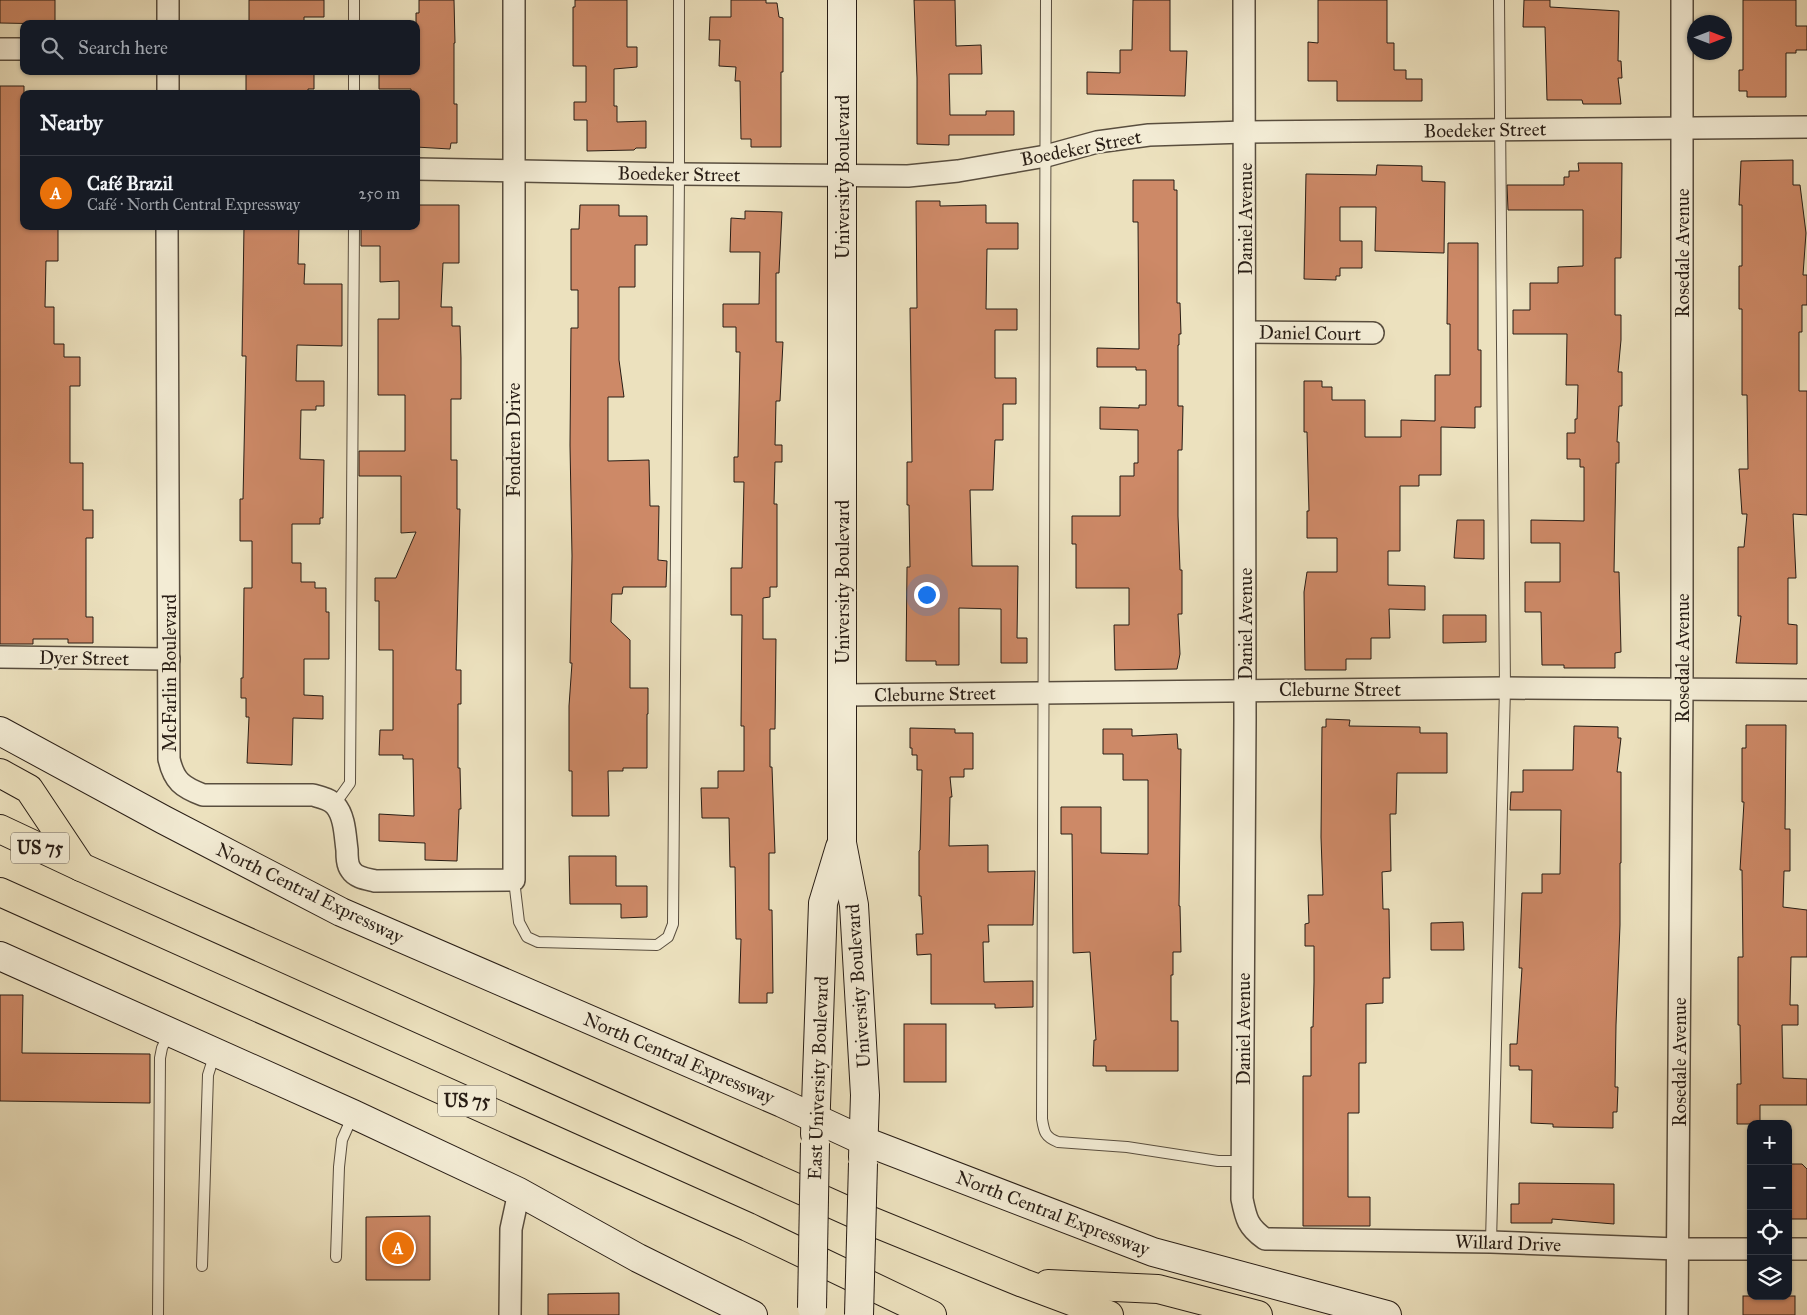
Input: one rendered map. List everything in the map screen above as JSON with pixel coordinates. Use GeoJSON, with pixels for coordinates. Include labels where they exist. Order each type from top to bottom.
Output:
{"type":"FeatureCollection","features":[{"type":"Feature","properties":{"kind":"highway"},"geometry":{"type":"LineString","coordinates":[[0,774],[29,789],[81,867]]}},
{"type":"Feature","properties":{"kind":"highway","name":"US 75"},"geometry":{"type":"LineString","coordinates":[[0,829],[839,1207],[1023,1283],[1109,1315]]}},
{"type":"Feature","properties":{"kind":"highway","name":"US 75"},"geometry":{"type":"LineString","coordinates":[[0,892],[748,1227],[932,1315]]}},
{"type":"Feature","properties":{"kind":"highway"},"geometry":{"type":"LineString","coordinates":[[1023,1283],[1158,1289],[1258,1315]]}},
{"type":"Feature","properties":{"kind":"main road","name":"University Boulevard"},"geometry":{"type":"LineString","coordinates":[[842,0],[842,843],[854,905],[865,1095],[863,1152]]}},
{"type":"Feature","properties":{"kind":"main road","name":"North Central Expressway"},"geometry":{"type":"LineString","coordinates":[[0,731],[164,820],[342,912],[863,1152],[1153,1252],[1387,1315]]}},
{"type":"Feature","properties":{"kind":"main road","name":"East University Boulevard"},"geometry":{"type":"LineString","coordinates":[[812,1312],[815,1131],[824,904],[842,843]]}},
{"type":"Feature","properties":{"kind":"main road"},"geometry":{"type":"LineString","coordinates":[[0,956],[353,1114],[519,1192],[638,1258],[753,1315]]}},
{"type":"Feature","properties":{"kind":"main road"},"geometry":{"type":"LineString","coordinates":[[859,1315],[863,1152]]}},
{"type":"Feature","properties":{"kind":"street"},"geometry":{"type":"LineString","coordinates":[[168,0],[168,20]]}},
{"type":"Feature","properties":{"kind":"street","name":"Fondren Drive"},"geometry":{"type":"LineString","coordinates":[[514,0],[514,880]]}},
{"type":"Feature","properties":{"kind":"street","name":"Daniel Avenue"},"geometry":{"type":"LineString","coordinates":[[1244,0],[1246,332],[1242,1199],[1247,1222],[1254,1232],[1265,1239]]}},
{"type":"Feature","properties":{"kind":"street","name":"Rosedale Avenue"},"geometry":{"type":"LineString","coordinates":[[1677,1315],[1682,688],[1682,0]]}},
{"type":"Feature","properties":{"kind":"street"},"geometry":{"type":"LineString","coordinates":[[0,49],[20,49]]}},
{"type":"Feature","properties":{"kind":"street"},"geometry":{"type":"LineString","coordinates":[[168,75],[168,90]]}},
{"type":"Feature","properties":{"kind":"street","name":"Boedeker Street"},"geometry":{"type":"LineString","coordinates":[[420,169],[908,176],[958,171],[1046,156],[1097,142],[1149,135],[1245,132],[1807,127]]}},
{"type":"Feature","properties":{"kind":"street","name":"McFarlin Boulevard"},"geometry":{"type":"LineString","coordinates":[[167,230],[169,759],[172,772],[187,789],[203,795],[313,795],[335,804]]}},
{"type":"Feature","properties":{"kind":"street","name":"Daniel Court"},"geometry":{"type":"LineString","coordinates":[[1246,332],[1373,333]]}},
{"type":"Feature","properties":{"kind":"street","name":"Dyer Street"},"geometry":{"type":"LineString","coordinates":[[0,657],[169,659]]}},
{"type":"Feature","properties":{"kind":"street","name":"Cleburne Street"},"geometry":{"type":"LineString","coordinates":[[842,695],[1245,689],[1682,688],[1807,690]]}},
{"type":"Feature","properties":{"kind":"street"},"geometry":{"type":"LineString","coordinates":[[335,804],[343,824],[351,870],[361,878],[375,881],[514,880]]}},
{"type":"Feature","properties":{"kind":"street"},"geometry":{"type":"LineString","coordinates":[[510,1315],[511,1230],[519,1192]]}},
{"type":"Feature","properties":{"kind":"street","name":"Willard Drive"},"geometry":{"type":"LineString","coordinates":[[1265,1239],[1491,1242],[1678,1249],[1747,1249]]}},
{"type":"Feature","properties":{"kind":"street"},"geometry":{"type":"LineString","coordinates":[[1792,1249],[1807,1249]]}},
{"type":"Feature","properties":{"kind":"lane"},"geometry":{"type":"LineString","coordinates":[[354,0],[354,20]]}},
{"type":"Feature","properties":{"kind":"lane"},"geometry":{"type":"LineString","coordinates":[[514,880],[519,922],[527,937],[538,942],[658,944],[668,937],[673,924],[679,174],[678,0]]}},
{"type":"Feature","properties":{"kind":"lane"},"geometry":{"type":"LineString","coordinates":[[1046,0],[1042,693],[1042,1118],[1044,1130],[1049,1139],[1058,1142],[1127,1147],[1218,1161],[1242,1162]]}},
{"type":"Feature","properties":{"kind":"lane"},"geometry":{"type":"LineString","coordinates":[[1491,1242],[1505,688],[1499,0]]}},
{"type":"Feature","properties":{"kind":"lane"},"geometry":{"type":"LineString","coordinates":[[354,75],[354,90]]}},
{"type":"Feature","properties":{"kind":"lane"},"geometry":{"type":"LineString","coordinates":[[335,804],[350,783],[354,230]]}},
{"type":"Feature","properties":{"kind":"lane"},"geometry":{"type":"LineString","coordinates":[[158,1315],[160,1058],[169,1031]]}},
{"type":"Feature","properties":{"kind":"lane"},"geometry":{"type":"LineString","coordinates":[[202,1266],[208,1075],[216,1052]]}},
{"type":"Feature","properties":{"kind":"lane"},"geometry":{"type":"LineString","coordinates":[[336,1257],[338,1167],[342,1140],[353,1114]]}},
{"type":"Feature","properties":{"kind":"building"},"geometry":{"type":"Polygon","coordinates":[[[0,0],[55,0],[55,20],[20,20],[20,23],[0,23],[0,0]]]}},
{"type":"Feature","properties":{"kind":"building"},"geometry":{"type":"Polygon","coordinates":[[[249,0],[324,0],[324,17],[304,17],[304,20],[249,20],[249,0]]]}},
{"type":"Feature","properties":{"kind":"building"},"geometry":{"type":"Polygon","coordinates":[[[419,0],[454,0],[454,104],[457,104],[457,143],[451,143],[450,149],[420,147],[420,90],[379,89],[379,75],[420,75],[420,20],[416,20],[416,13],[419,13],[419,0]]]}},
{"type":"Feature","properties":{"kind":"building"},"geometry":{"type":"Polygon","coordinates":[[[575,0],[627,0],[627,47],[637,47],[637,67],[614,69],[614,106],[617,106],[617,122],[646,121],[646,148],[587,151],[587,120],[574,120],[574,102],[586,102],[586,66],[573,66],[573,7],[575,7],[575,0]]]}},
{"type":"Feature","properties":{"kind":"building"},"geometry":{"type":"Polygon","coordinates":[[[731,0],[766,0],[766,3],[777,3],[779,17],[783,18],[781,147],[751,147],[751,139],[741,139],[740,81],[735,81],[736,67],[719,66],[720,40],[709,40],[710,17],[731,17],[731,0]]]}},
{"type":"Feature","properties":{"kind":"building"},"geometry":{"type":"Polygon","coordinates":[[[914,0],[955,0],[956,46],[981,45],[982,74],[949,74],[950,115],[986,115],[986,111],[1014,111],[1014,135],[949,135],[949,145],[917,144],[914,0]]]}},
{"type":"Feature","properties":{"kind":"building"},"geometry":{"type":"Polygon","coordinates":[[[1133,0],[1170,0],[1170,51],[1187,51],[1185,96],[1087,94],[1087,72],[1120,73],[1120,50],[1132,50],[1133,0]]]}},
{"type":"Feature","properties":{"kind":"building"},"geometry":{"type":"Polygon","coordinates":[[[1318,0],[1387,0],[1387,43],[1394,43],[1394,70],[1406,70],[1406,79],[1422,79],[1422,101],[1337,101],[1337,81],[1308,81],[1308,42],[1318,43],[1318,0]]]}},
{"type":"Feature","properties":{"kind":"building"},"geometry":{"type":"Polygon","coordinates":[[[1524,0],[1550,0],[1550,7],[1619,11],[1618,61],[1621,61],[1622,78],[1618,78],[1621,104],[1583,104],[1582,100],[1547,100],[1545,27],[1523,27],[1524,0]]]}},
{"type":"Feature","properties":{"kind":"building"},"geometry":{"type":"Polygon","coordinates":[[[1743,0],[1796,0],[1796,26],[1807,26],[1807,50],[1796,50],[1796,53],[1786,53],[1786,97],[1747,97],[1747,91],[1739,91],[1739,70],[1743,70],[1743,0]]]}},
{"type":"Feature","properties":{"kind":"building"},"geometry":{"type":"Polygon","coordinates":[[[246,75],[314,75],[314,89],[246,90],[246,75]]]}},
{"type":"Feature","properties":{"kind":"building"},"geometry":{"type":"Polygon","coordinates":[[[0,86],[24,86],[24,90],[20,90],[20,230],[58,230],[58,261],[46,261],[45,307],[54,307],[54,344],[64,344],[64,357],[80,357],[80,386],[70,386],[70,463],[83,463],[83,510],[93,510],[93,538],[86,538],[86,617],[93,617],[93,643],[68,643],[68,639],[33,639],[33,644],[0,644],[0,86]]]}},
{"type":"Feature","properties":{"kind":"building"},"geometry":{"type":"Polygon","coordinates":[[[1793,160],[1793,185],[1800,185],[1806,233],[1803,275],[1807,275],[1807,305],[1802,305],[1802,332],[1799,332],[1799,391],[1807,391],[1807,515],[1793,514],[1796,578],[1788,578],[1788,624],[1797,625],[1797,664],[1736,663],[1741,616],[1738,616],[1738,547],[1744,547],[1747,514],[1742,514],[1739,469],[1748,469],[1747,395],[1742,395],[1742,309],[1739,309],[1739,266],[1742,266],[1742,205],[1739,205],[1741,161],[1793,160]]]}},
{"type":"Feature","properties":{"kind":"building"},"geometry":{"type":"Polygon","coordinates":[[[1578,163],[1622,163],[1621,258],[1615,258],[1615,315],[1621,315],[1618,372],[1622,372],[1622,406],[1619,406],[1617,442],[1619,442],[1619,463],[1616,463],[1614,572],[1619,572],[1621,652],[1615,653],[1615,668],[1564,668],[1564,665],[1542,665],[1541,612],[1525,612],[1525,582],[1560,582],[1560,543],[1531,543],[1531,520],[1584,521],[1584,467],[1580,467],[1580,459],[1567,459],[1567,433],[1575,433],[1578,385],[1566,385],[1567,334],[1513,334],[1513,310],[1530,310],[1530,283],[1558,283],[1558,267],[1583,266],[1583,210],[1508,210],[1507,185],[1564,185],[1564,177],[1569,177],[1569,171],[1579,171],[1578,163]]]}},
{"type":"Feature","properties":{"kind":"building"},"geometry":{"type":"Polygon","coordinates":[[[1377,165],[1422,166],[1422,181],[1445,182],[1444,253],[1375,251],[1376,207],[1340,207],[1340,241],[1362,241],[1362,268],[1340,268],[1340,276],[1336,276],[1336,280],[1304,279],[1306,174],[1376,175],[1377,165]]]}},
{"type":"Feature","properties":{"kind":"building"},"geometry":{"type":"Polygon","coordinates":[[[1133,180],[1174,180],[1174,190],[1177,190],[1177,303],[1180,303],[1181,334],[1179,334],[1178,345],[1178,406],[1183,406],[1182,450],[1178,450],[1178,516],[1180,570],[1182,570],[1182,614],[1178,614],[1180,654],[1177,669],[1115,670],[1114,625],[1129,625],[1129,588],[1076,588],[1076,544],[1072,544],[1072,516],[1120,516],[1120,476],[1134,476],[1134,463],[1138,463],[1138,430],[1100,429],[1100,407],[1139,408],[1139,405],[1146,405],[1146,370],[1136,370],[1136,367],[1097,367],[1097,348],[1139,349],[1138,222],[1133,222],[1133,180]]]}},
{"type":"Feature","properties":{"kind":"building"},"geometry":{"type":"Polygon","coordinates":[[[916,201],[940,201],[940,206],[986,205],[986,223],[1018,223],[1018,249],[987,249],[986,309],[1017,309],[1017,330],[995,330],[995,378],[1016,378],[1016,404],[1003,404],[1003,440],[995,440],[993,490],[970,490],[972,566],[1018,566],[1017,638],[1027,638],[1027,663],[1001,663],[1001,609],[959,608],[959,665],[936,665],[936,661],[906,661],[907,567],[910,567],[907,462],[912,462],[910,308],[917,308],[916,201]]]}},
{"type":"Feature","properties":{"kind":"building"},"geometry":{"type":"Polygon","coordinates":[[[420,205],[459,205],[459,263],[443,263],[441,307],[452,307],[452,326],[460,326],[461,358],[461,399],[451,399],[451,460],[457,460],[457,509],[460,509],[456,670],[461,670],[461,704],[458,704],[458,768],[460,768],[461,809],[459,809],[457,861],[425,860],[425,843],[379,841],[379,814],[414,816],[413,759],[403,759],[403,755],[379,755],[380,730],[393,730],[393,650],[379,650],[379,601],[375,601],[375,578],[396,578],[416,532],[401,533],[401,476],[359,476],[359,451],[405,451],[405,395],[378,395],[378,319],[399,319],[399,281],[380,282],[380,246],[361,246],[361,230],[420,230],[420,205]]]}},
{"type":"Feature","properties":{"kind":"building"},"geometry":{"type":"Polygon","coordinates":[[[580,205],[619,205],[619,216],[647,216],[647,245],[635,245],[635,287],[619,287],[619,360],[624,397],[608,397],[608,461],[649,460],[650,506],[659,506],[658,560],[667,561],[666,587],[623,587],[622,594],[612,594],[611,622],[630,640],[630,688],[648,688],[648,714],[647,768],[623,768],[623,771],[608,771],[609,816],[572,816],[572,771],[569,771],[569,706],[572,663],[570,663],[572,556],[570,445],[571,328],[578,328],[578,290],[571,290],[571,229],[579,229],[580,205]]]}},
{"type":"Feature","properties":{"kind":"building"},"geometry":{"type":"Polygon","coordinates":[[[745,211],[782,212],[779,273],[776,273],[776,342],[783,342],[780,401],[776,401],[775,445],[782,445],[782,462],[775,462],[774,504],[777,504],[777,587],[770,587],[770,597],[763,598],[763,639],[776,639],[775,729],[770,729],[770,767],[772,767],[775,853],[769,853],[769,910],[772,910],[773,993],[767,993],[767,1003],[739,1003],[741,939],[736,939],[735,867],[730,867],[729,818],[702,818],[701,788],[718,788],[718,771],[744,771],[744,726],[741,726],[742,615],[731,615],[731,568],[742,568],[744,482],[734,482],[734,457],[738,457],[740,352],[736,352],[736,327],[723,327],[723,304],[759,304],[760,252],[730,252],[731,218],[745,219],[745,211]]]}},
{"type":"Feature","properties":{"kind":"building"},"geometry":{"type":"Polygon","coordinates":[[[244,230],[299,230],[298,264],[305,264],[304,284],[342,284],[342,346],[297,345],[296,381],[324,381],[324,406],[316,406],[316,410],[301,410],[300,459],[324,460],[323,518],[320,518],[320,524],[292,524],[292,563],[301,563],[301,582],[315,582],[315,588],[326,588],[326,612],[329,612],[329,659],[304,659],[304,695],[323,696],[323,719],[293,718],[292,765],[247,763],[249,717],[246,717],[246,698],[241,698],[241,678],[243,678],[244,588],[252,588],[252,541],[240,541],[240,499],[243,499],[246,356],[242,356],[244,230]]]}},
{"type":"Feature","properties":{"kind":"building"},"geometry":{"type":"Polygon","coordinates":[[[1448,243],[1478,243],[1478,350],[1481,350],[1481,407],[1475,407],[1475,428],[1441,427],[1441,475],[1419,475],[1419,486],[1400,486],[1400,551],[1388,551],[1388,585],[1425,586],[1425,610],[1389,609],[1390,638],[1371,638],[1371,659],[1346,659],[1346,670],[1305,670],[1304,592],[1307,572],[1337,572],[1337,538],[1307,538],[1307,511],[1309,511],[1307,432],[1304,432],[1304,381],[1322,381],[1322,387],[1332,387],[1332,400],[1365,400],[1365,437],[1401,437],[1401,420],[1435,421],[1435,375],[1450,375],[1450,324],[1447,324],[1448,243]]]}},
{"type":"Feature","properties":{"kind":"building"},"geometry":{"type":"Polygon","coordinates":[[[1457,520],[1484,520],[1484,559],[1454,558],[1457,520]]]}},
{"type":"Feature","properties":{"kind":"building"},"geometry":{"type":"Polygon","coordinates":[[[1443,615],[1486,615],[1486,642],[1443,643],[1443,615]]]}},
{"type":"Feature","properties":{"kind":"building"},"geometry":{"type":"Polygon","coordinates":[[[1326,719],[1350,720],[1349,726],[1420,727],[1420,733],[1447,733],[1447,773],[1397,773],[1396,814],[1390,814],[1391,871],[1382,872],[1383,909],[1389,909],[1390,978],[1383,978],[1383,1003],[1366,1004],[1366,1063],[1359,1063],[1359,1113],[1348,1113],[1348,1197],[1370,1197],[1370,1226],[1303,1226],[1303,1076],[1311,1076],[1311,1027],[1313,1027],[1314,982],[1314,946],[1305,946],[1305,924],[1309,923],[1308,895],[1323,895],[1321,837],[1322,727],[1326,727],[1326,719]]]}},
{"type":"Feature","properties":{"kind":"building"},"geometry":{"type":"Polygon","coordinates":[[[1746,725],[1786,725],[1785,829],[1790,829],[1790,871],[1784,871],[1783,907],[1807,910],[1807,957],[1791,957],[1790,1005],[1798,1005],[1798,1025],[1782,1025],[1783,1078],[1807,1079],[1807,1105],[1760,1105],[1760,1120],[1747,1120],[1747,1124],[1737,1124],[1737,1084],[1741,1084],[1740,1025],[1738,1025],[1738,957],[1743,957],[1742,870],[1740,870],[1744,802],[1742,802],[1742,748],[1746,748],[1746,725]]]}},
{"type":"Feature","properties":{"kind":"building"},"geometry":{"type":"Polygon","coordinates":[[[1574,726],[1618,727],[1618,738],[1621,738],[1617,772],[1621,772],[1620,925],[1615,1087],[1618,1087],[1617,1112],[1613,1112],[1613,1128],[1553,1127],[1553,1124],[1531,1123],[1532,1070],[1519,1070],[1519,1066],[1510,1066],[1510,1044],[1517,1044],[1522,968],[1519,968],[1522,893],[1542,893],[1542,874],[1560,874],[1561,810],[1510,810],[1511,792],[1523,792],[1523,770],[1573,770],[1574,726]]]}},
{"type":"Feature","properties":{"kind":"building"},"geometry":{"type":"Polygon","coordinates":[[[910,728],[955,729],[955,733],[973,733],[973,769],[964,769],[964,777],[950,777],[952,797],[950,797],[949,846],[988,845],[988,872],[1035,871],[1033,925],[988,925],[989,942],[983,942],[984,982],[1033,981],[1033,1007],[995,1008],[995,1004],[931,1004],[931,954],[917,955],[916,934],[923,934],[921,896],[919,896],[922,770],[917,770],[917,755],[912,755],[912,748],[910,748],[910,728]]]}},
{"type":"Feature","properties":{"kind":"building"},"geometry":{"type":"Polygon","coordinates":[[[1103,729],[1132,729],[1132,736],[1177,734],[1178,749],[1181,749],[1179,906],[1181,952],[1173,952],[1173,975],[1171,975],[1171,1021],[1178,1021],[1178,1071],[1106,1071],[1106,1066],[1093,1066],[1094,1040],[1096,1040],[1090,952],[1073,953],[1072,834],[1061,834],[1061,807],[1101,807],[1101,853],[1148,854],[1148,780],[1123,780],[1123,754],[1103,754],[1103,729]]]}},
{"type":"Feature","properties":{"kind":"building"},"geometry":{"type":"Polygon","coordinates":[[[569,856],[616,856],[616,886],[647,886],[647,917],[621,918],[621,904],[570,904],[569,856]]]}},
{"type":"Feature","properties":{"kind":"building"},"geometry":{"type":"Polygon","coordinates":[[[1463,922],[1464,950],[1431,950],[1431,923],[1463,922]]]}},
{"type":"Feature","properties":{"kind":"building"},"geometry":{"type":"Polygon","coordinates":[[[0,995],[23,995],[22,1053],[150,1054],[150,1103],[0,1101],[0,995]]]}},
{"type":"Feature","properties":{"kind":"building"},"geometry":{"type":"Polygon","coordinates":[[[904,1024],[946,1024],[946,1082],[904,1082],[904,1024]]]}},
{"type":"Feature","properties":{"kind":"building"},"geometry":{"type":"Polygon","coordinates":[[[1792,1164],[1802,1164],[1807,1169],[1807,1219],[1792,1219],[1792,1164]]]}},
{"type":"Feature","properties":{"kind":"building"},"geometry":{"type":"Polygon","coordinates":[[[1519,1183],[1614,1184],[1614,1224],[1552,1219],[1552,1223],[1511,1223],[1511,1204],[1519,1204],[1519,1183]]]}},
{"type":"Feature","properties":{"kind":"building"},"geometry":{"type":"Polygon","coordinates":[[[430,1216],[430,1280],[366,1280],[366,1217],[430,1216]]]}},
{"type":"Feature","properties":{"kind":"building"},"geometry":{"type":"Polygon","coordinates":[[[619,1293],[619,1315],[548,1315],[548,1294],[619,1293]]]}},
{"type":"Feature","properties":{"kind":"building"},"geometry":{"type":"Polygon","coordinates":[[[1743,1296],[1747,1296],[1747,1300],[1792,1300],[1792,1296],[1795,1296],[1795,1315],[1743,1315],[1743,1296]]]}},
{"type":"Feature","properties":{"kind":"place","name":"Café Brazil"},"geometry":{"type":"Point","coordinates":[398,1248]}}]}
